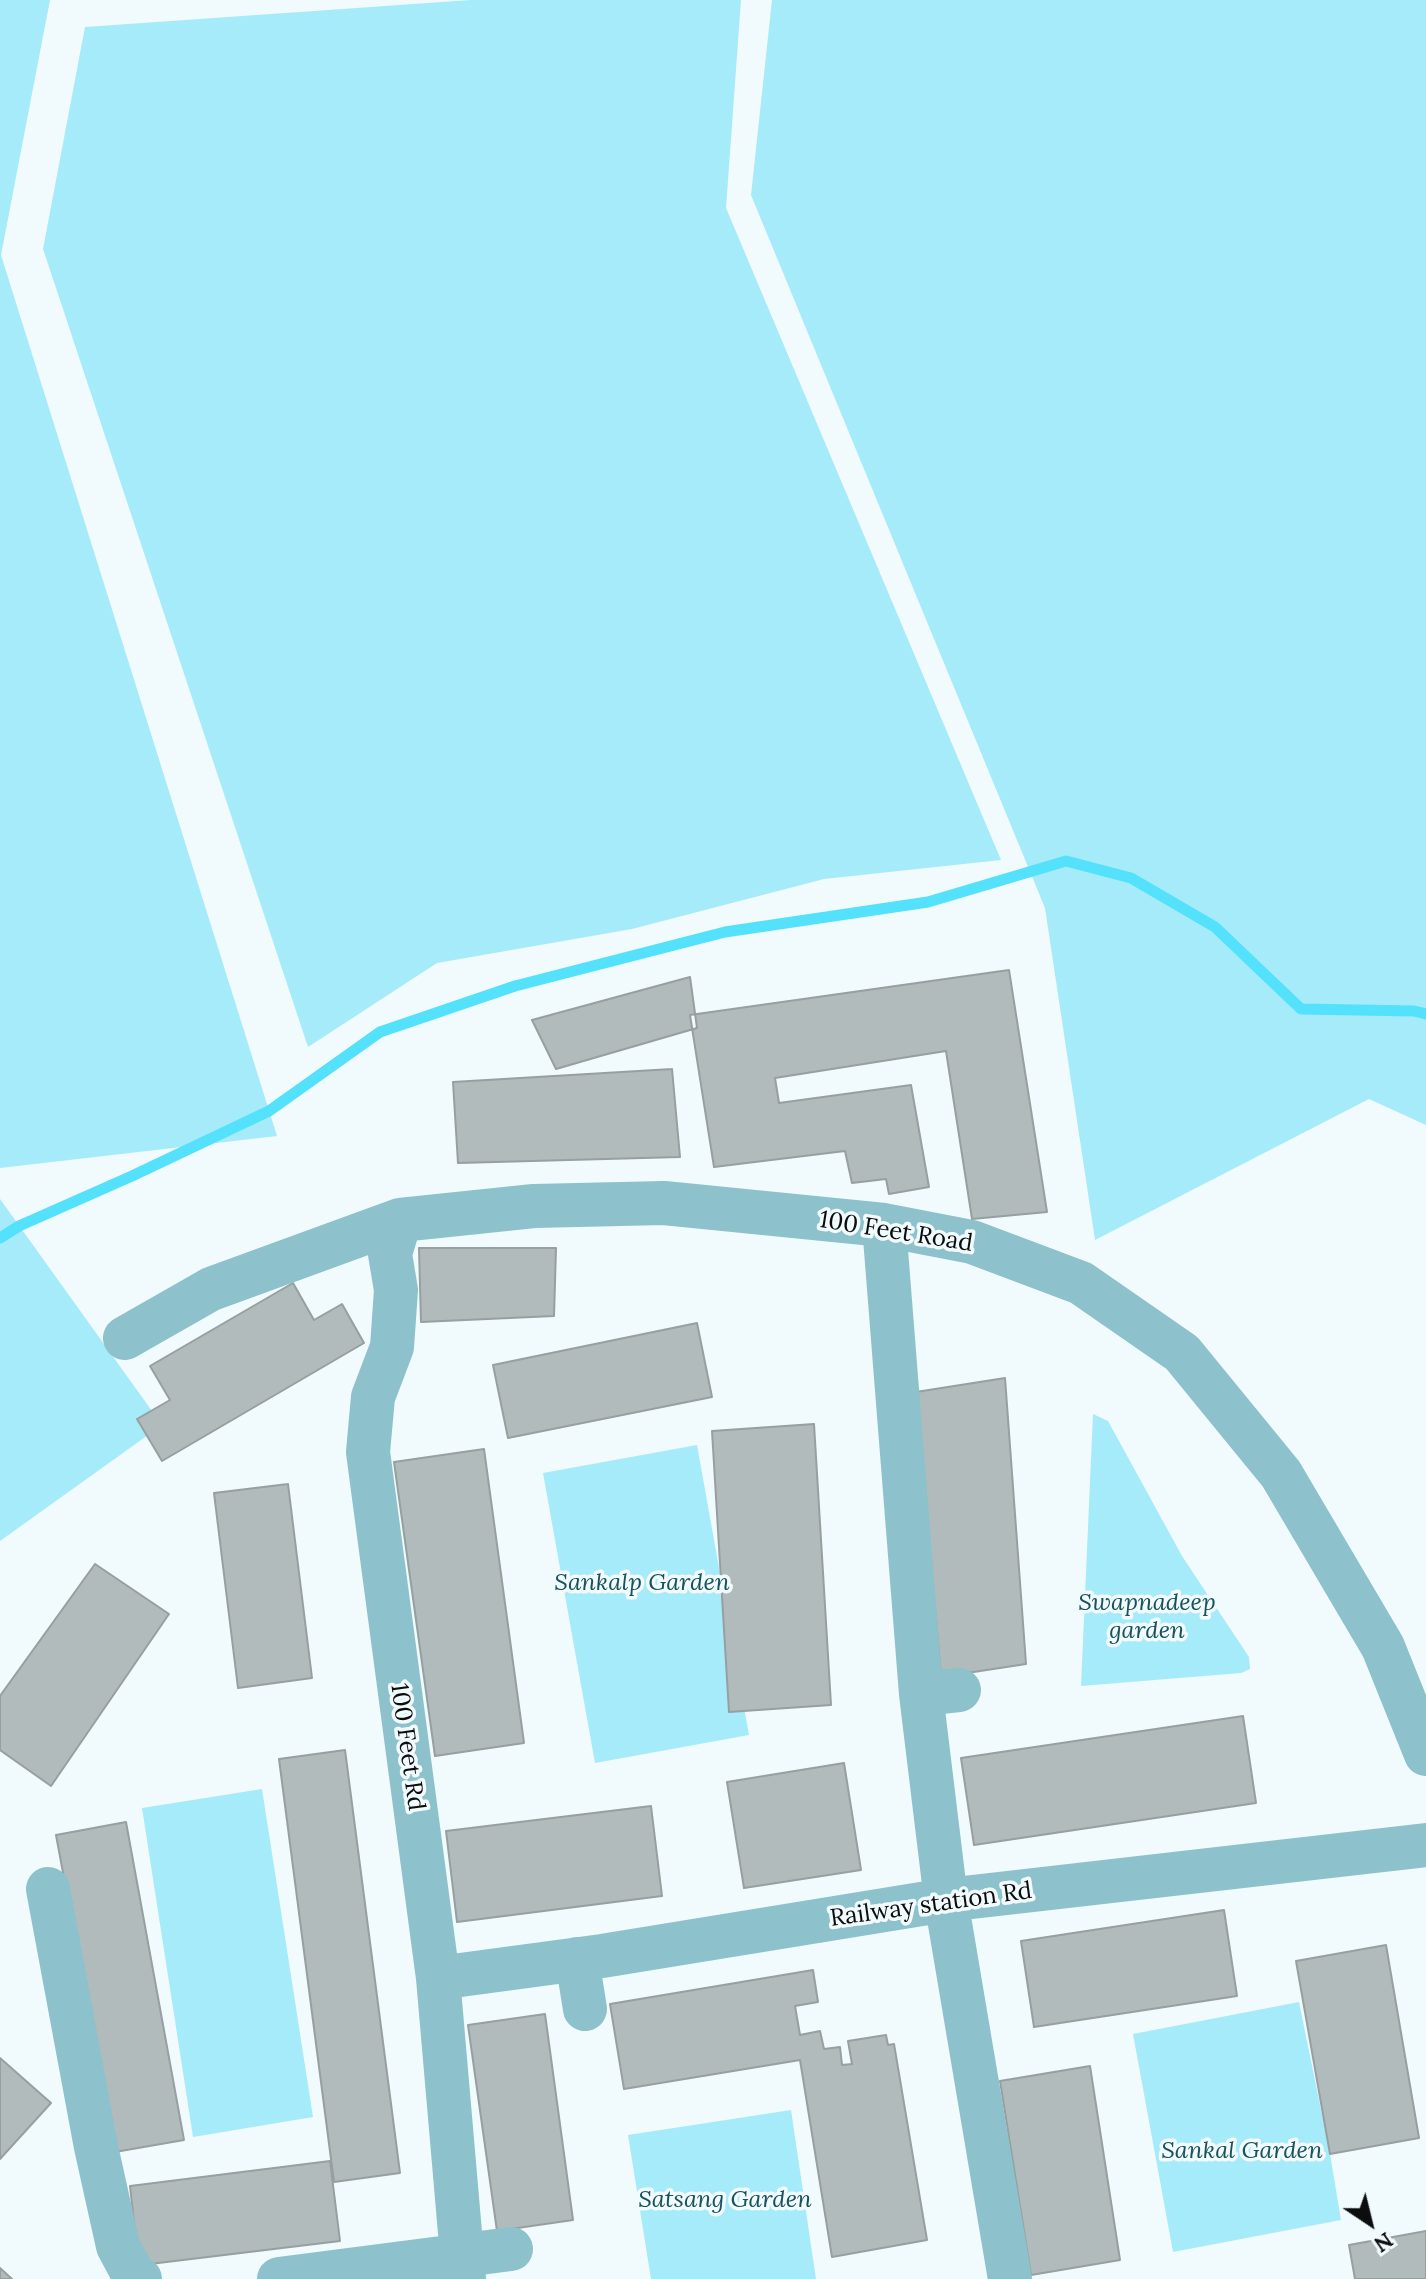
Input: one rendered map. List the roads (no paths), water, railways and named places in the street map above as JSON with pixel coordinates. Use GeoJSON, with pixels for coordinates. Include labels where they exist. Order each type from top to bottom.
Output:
{"type":"FeatureCollection","features":[{"type":"Feature","properties":{"kind":"street","name":"100 Feet Road"},"geometry":{"type":"LineString","coordinates":[[125,1338],[211,1289],[400,1220],[534,1206],[664,1203],[884,1225],[972,1242],[1081,1283],[1182,1353],[1281,1474],[1383,1647],[1426,1754]]}},
{"type":"Feature","properties":{"kind":"street","name":"100 Feet Rd"},"geometry":{"type":"LineString","coordinates":[[400,1220],[390,1254],[396,1290],[392,1347],[373,1397],[368,1452],[438,1978],[463,2267]]}},
{"type":"Feature","properties":{"kind":"street"},"geometry":{"type":"LineString","coordinates":[[884,1225],[940,1692],[946,1900],[999,2266]]}},
{"type":"Feature","properties":{"kind":"street","name":"Railway station Rd"},"geometry":{"type":"LineString","coordinates":[[438,1978],[874,1924],[946,1900],[1426,1845]]}},
{"type":"Feature","properties":{"kind":"street"},"geometry":{"type":"LineString","coordinates":[[48,1889],[96,2147],[129,2263]]}},
{"type":"Feature","properties":{"kind":"street"},"geometry":{"type":"LineString","coordinates":[[589,1957],[598,2006]]}},
{"type":"Feature","properties":{"kind":"street"},"geometry":{"type":"LineString","coordinates":[[279,2279],[463,2267],[511,2249]]}},
{"type":"Feature","properties":{"kind":"waterway"},"geometry":{"type":"LineString","coordinates":[[0,1238],[19,1226],[269,1111],[380,1032],[515,986],[725,932],[928,902],[1066,861],[1131,878],[1215,927],[1301,1009],[1414,1011],[1426,1014]]}},
{"type":"Feature","properties":{"kind":"park label","name":"Sankalp Garden"},"geometry":{"type":"Point","coordinates":[642,1583]}},
{"type":"Feature","properties":{"kind":"park label","name":"Swapnadeep garden"},"geometry":{"type":"Point","coordinates":[1147,1617]}},
{"type":"Feature","properties":{"kind":"park label","name":"Sankal Garden"},"geometry":{"type":"Point","coordinates":[1242,2151]}},
{"type":"Feature","properties":{"kind":"park label","name":"Satsang Garden"},"geometry":{"type":"Point","coordinates":[725,2200]}}]}
